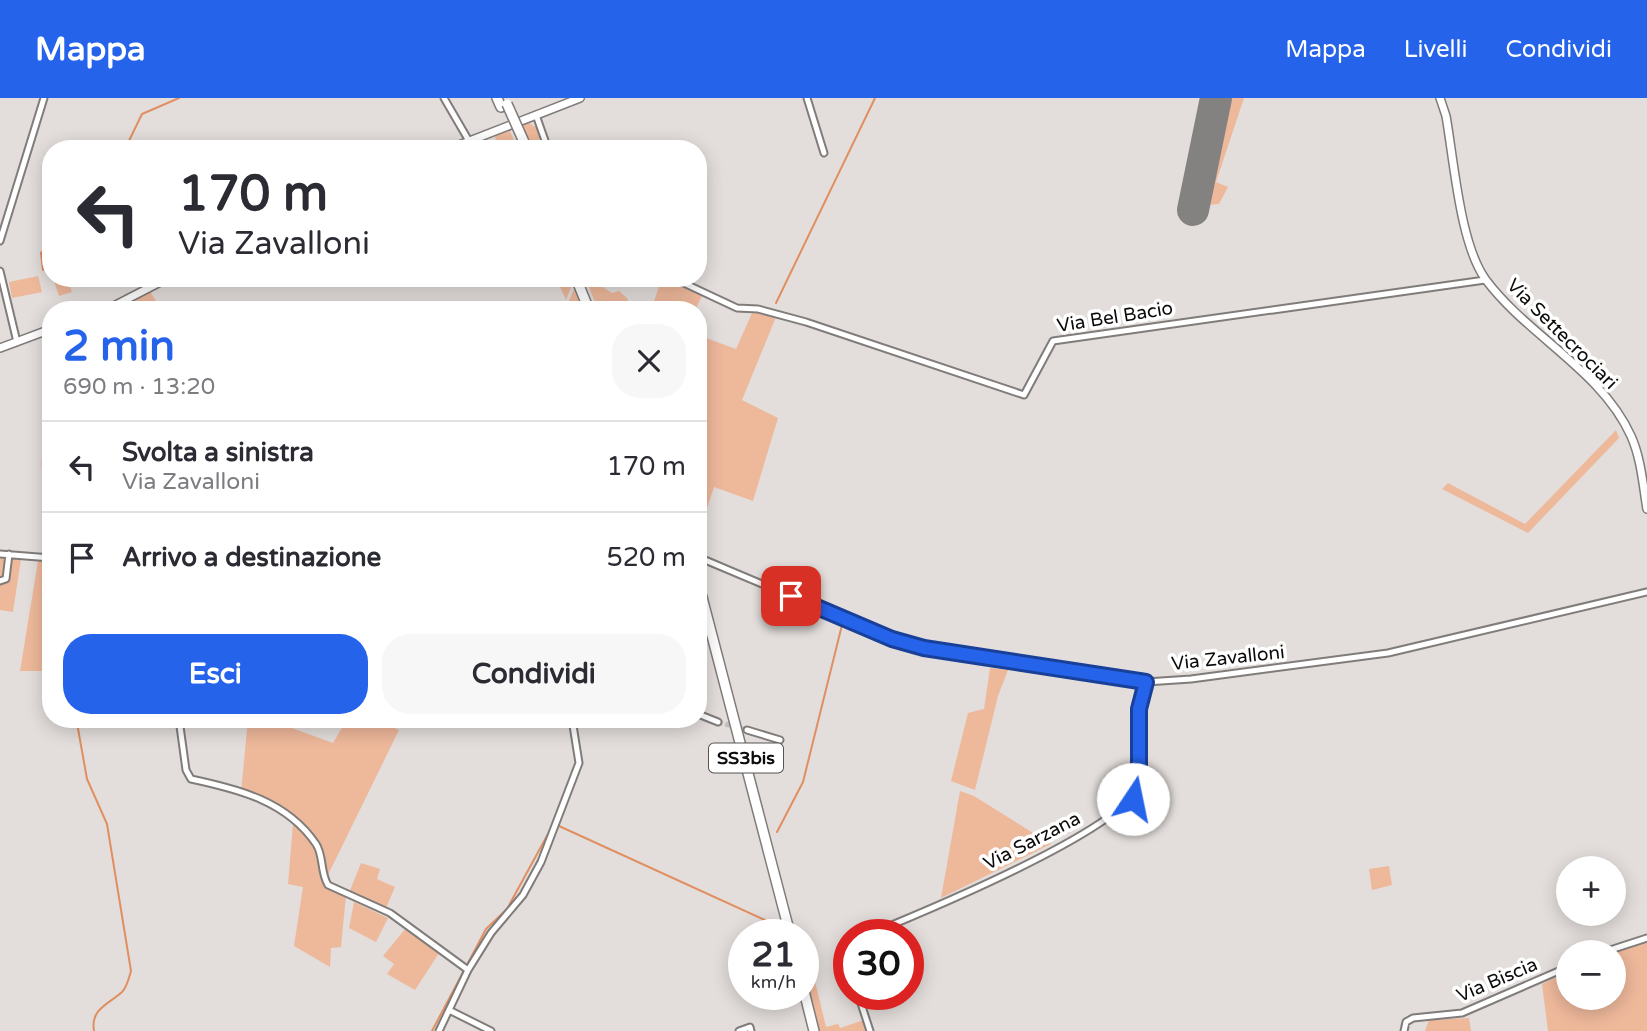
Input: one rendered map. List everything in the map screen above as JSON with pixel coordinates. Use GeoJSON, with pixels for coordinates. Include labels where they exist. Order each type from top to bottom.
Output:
{"type":"FeatureCollection","features":[{"type":"Feature","properties":{"kind":"highway"},"geometry":{"type":"LineString","coordinates":[[502,102],[520,140]]}},
{"type":"Feature","properties":{"kind":"highway","name":"SS3bis"},"geometry":{"type":"LineString","coordinates":[[707,616],[786,919]]}},
{"type":"Feature","properties":{"kind":"highway","name":"SS3bis"},"geometry":{"type":"LineString","coordinates":[[707,636],[780,919]]}},
{"type":"Feature","properties":{"kind":"highway"},"geometry":{"type":"LineString","coordinates":[[803,1010],[808,1031]]}},
{"type":"Feature","properties":{"kind":"highway"},"geometry":{"type":"LineString","coordinates":[[809,1010],[814,1031]]}},
{"type":"Feature","properties":{"kind":"main road"},"geometry":{"type":"LineString","coordinates":[[472,140],[580,98]]}},
{"type":"Feature","properties":{"kind":"main road","name":"Via Settecrociari"},"geometry":{"type":"LineString","coordinates":[[1440,98],[1446,116],[1471,254],[1485,280],[1595,387],[1618,413],[1631,437],[1647,509]]}},
{"type":"Feature","properties":{"kind":"main road"},"geometry":{"type":"LineString","coordinates":[[124,301],[151,287]]}},
{"type":"Feature","properties":{"kind":"main road"},"geometry":{"type":"LineString","coordinates":[[0,348],[42,332]]}},
{"type":"Feature","properties":{"kind":"street"},"geometry":{"type":"LineString","coordinates":[[0,241],[44,98]]}},
{"type":"Feature","properties":{"kind":"street"},"geometry":{"type":"LineString","coordinates":[[444,98],[468,140]]}},
{"type":"Feature","properties":{"kind":"street"},"geometry":{"type":"LineString","coordinates":[[807,98],[824,153]]}},
{"type":"Feature","properties":{"kind":"street"},"geometry":{"type":"LineString","coordinates":[[536,115],[545,140]]}},
{"type":"Feature","properties":{"kind":"street"},"geometry":{"type":"LineString","coordinates":[[0,271],[17,342]]}},
{"type":"Feature","properties":{"kind":"street","name":"Via Bel Bacio"},"geometry":{"type":"LineString","coordinates":[[692,287],[737,308],[786,316],[1024,395],[1052,341],[1485,280]]}},
{"type":"Feature","properties":{"kind":"street"},"geometry":{"type":"LineString","coordinates":[[0,554],[42,557]]}},
{"type":"Feature","properties":{"kind":"street"},"geometry":{"type":"LineString","coordinates":[[0,581],[6,579],[9,554]]}},
{"type":"Feature","properties":{"kind":"street","name":"Via Zavalloni"},"geometry":{"type":"LineString","coordinates":[[707,561],[892,639],[924,648],[1146,682],[1354,659],[1647,592]]}},
{"type":"Feature","properties":{"kind":"street","name":"Via Sarzana"},"geometry":{"type":"LineString","coordinates":[[906,919],[943,904],[1081,835],[1133,799],[1139,788],[1139,709],[1146,682]]}},
{"type":"Feature","properties":{"kind":"street"},"geometry":{"type":"LineString","coordinates":[[707,718],[718,722]]}},
{"type":"Feature","properties":{"kind":"street"},"geometry":{"type":"LineString","coordinates":[[180,728],[186,770],[191,779],[243,791],[280,809],[317,845],[323,877],[328,885],[390,913],[466,968]]}},
{"type":"Feature","properties":{"kind":"street"},"geometry":{"type":"LineString","coordinates":[[439,1031],[466,968],[523,895],[557,825],[579,764],[573,728]]}},
{"type":"Feature","properties":{"kind":"street"},"geometry":{"type":"LineString","coordinates":[[747,730],[780,740]]}},
{"type":"Feature","properties":{"kind":"street"},"geometry":{"type":"LineString","coordinates":[[1626,945],[1647,938]]}},
{"type":"Feature","properties":{"kind":"street","name":"Via Biscia"},"geometry":{"type":"LineString","coordinates":[[1404,1031],[1406,1022],[1413,1018],[1462,1013],[1556,972]]}},
{"type":"Feature","properties":{"kind":"street"},"geometry":{"type":"LineString","coordinates":[[449,1010],[491,1031]]}},
{"type":"Feature","properties":{"kind":"street"},"geometry":{"type":"LineString","coordinates":[[863,1010],[870,1031]]}},
{"type":"Feature","properties":{"kind":"street"},"geometry":{"type":"LineString","coordinates":[[739,1031],[750,1027],[751,1031]]}},
{"type":"Feature","properties":{"kind":"shaded area"},"geometry":{"type":"Polygon","coordinates":[[[1223,98],[1244,98],[1216,182],[1228,187],[1219,204],[1208,205],[1205,210],[1198,211],[1223,98]]]}},
{"type":"Feature","properties":{"kind":"shaded area"},"geometry":{"type":"Polygon","coordinates":[[[529,123],[537,128],[542,140],[528,140],[520,126],[529,123]]]}},
{"type":"Feature","properties":{"kind":"shaded area"},"geometry":{"type":"Polygon","coordinates":[[[509,129],[514,140],[496,140],[494,135],[509,129]]]}},
{"type":"Feature","properties":{"kind":"shaded area"},"geometry":{"type":"Polygon","coordinates":[[[38,276],[42,292],[12,298],[9,282],[38,276]]]}},
{"type":"Feature","properties":{"kind":"shaded area"},"geometry":{"type":"Polygon","coordinates":[[[56,287],[70,287],[72,292],[59,296],[56,287]]]}},
{"type":"Feature","properties":{"kind":"shaded area"},"geometry":{"type":"Polygon","coordinates":[[[560,287],[571,287],[566,300],[560,287]]]}},
{"type":"Feature","properties":{"kind":"shaded area"},"geometry":{"type":"Polygon","coordinates":[[[575,287],[580,301],[569,301],[575,287]]]}},
{"type":"Feature","properties":{"kind":"shaded area"},"geometry":{"type":"Polygon","coordinates":[[[589,287],[603,287],[612,293],[619,291],[628,299],[627,301],[594,301],[589,287]]]}},
{"type":"Feature","properties":{"kind":"shaded area"},"geometry":{"type":"Polygon","coordinates":[[[659,287],[682,287],[702,296],[700,301],[654,301],[659,287]]]}},
{"type":"Feature","properties":{"kind":"shaded area"},"geometry":{"type":"Polygon","coordinates":[[[150,291],[156,301],[129,301],[150,291]]]}},
{"type":"Feature","properties":{"kind":"shaded area"},"geometry":{"type":"Polygon","coordinates":[[[753,311],[776,317],[742,400],[778,418],[753,501],[714,487],[707,508],[707,338],[736,349],[753,311]]]}},
{"type":"Feature","properties":{"kind":"shaded area"},"geometry":{"type":"Polygon","coordinates":[[[1616,430],[1619,438],[1528,533],[1442,489],[1448,483],[1525,524],[1616,430]]]}},
{"type":"Feature","properties":{"kind":"shaded area"},"geometry":{"type":"Polygon","coordinates":[[[0,557],[21,559],[13,612],[0,610],[0,557]]]}},
{"type":"Feature","properties":{"kind":"shaded area"},"geometry":{"type":"Polygon","coordinates":[[[38,561],[42,561],[42,671],[20,671],[38,561]]]}},
{"type":"Feature","properties":{"kind":"shaded area"},"geometry":{"type":"Polygon","coordinates":[[[990,668],[1008,670],[998,696],[975,790],[951,781],[968,713],[984,709],[990,668]]]}},
{"type":"Feature","properties":{"kind":"shaded area"},"geometry":{"type":"Polygon","coordinates":[[[247,728],[292,728],[333,743],[342,728],[399,730],[327,877],[328,882],[346,895],[341,947],[331,948],[330,967],[294,946],[303,887],[288,884],[293,824],[277,809],[241,793],[247,728]]]}},
{"type":"Feature","properties":{"kind":"shaded area"},"geometry":{"type":"Polygon","coordinates":[[[960,791],[974,796],[1051,844],[941,898],[960,791]]]}},
{"type":"Feature","properties":{"kind":"shaded area"},"geometry":{"type":"Polygon","coordinates":[[[361,863],[380,869],[377,879],[395,887],[386,908],[349,893],[361,863]]]}},
{"type":"Feature","properties":{"kind":"shaded area"},"geometry":{"type":"Polygon","coordinates":[[[1389,866],[1392,885],[1372,890],[1369,869],[1389,866]]]}},
{"type":"Feature","properties":{"kind":"shaded area"},"geometry":{"type":"Polygon","coordinates":[[[354,902],[388,918],[376,942],[349,928],[354,902]]]}},
{"type":"Feature","properties":{"kind":"shaded area"},"geometry":{"type":"Polygon","coordinates":[[[406,928],[439,953],[415,990],[387,974],[394,964],[383,956],[406,928]]]}},
{"type":"Feature","properties":{"kind":"shaded area"},"geometry":{"type":"Polygon","coordinates":[[[1647,941],[1647,1031],[1548,1031],[1542,984],[1556,978],[1556,1010],[1626,1010],[1626,948],[1647,941]]]}},
{"type":"Feature","properties":{"kind":"shaded area"},"geometry":{"type":"Polygon","coordinates":[[[819,998],[826,1027],[838,1024],[840,1028],[864,1020],[868,1031],[818,1031],[813,1010],[819,1010],[819,998]]]}},
{"type":"Feature","properties":{"kind":"shaded area"},"geometry":{"type":"Polygon","coordinates":[[[1469,1018],[1471,1031],[1425,1031],[1429,1020],[1469,1018]]]}},
{"type":"Feature","properties":{"kind":"waterway"},"geometry":{"type":"LineString","coordinates":[[129,140],[142,114],[179,98]]}},
{"type":"Feature","properties":{"kind":"waterway"},"geometry":{"type":"LineString","coordinates":[[776,303],[875,98]]}},
{"type":"Feature","properties":{"kind":"waterway"},"geometry":{"type":"LineString","coordinates":[[42,252],[42,262]]}},
{"type":"Feature","properties":{"kind":"waterway"},"geometry":{"type":"LineString","coordinates":[[777,832],[803,782],[842,625]]}},
{"type":"Feature","properties":{"kind":"waterway"},"geometry":{"type":"LineString","coordinates":[[78,728],[87,779],[107,824],[131,971],[124,990],[98,1012],[94,1031]]}},
{"type":"Feature","properties":{"kind":"waterway"},"geometry":{"type":"LineString","coordinates":[[432,1031],[486,929],[507,909],[554,823]]}},
{"type":"Feature","properties":{"kind":"waterway"},"geometry":{"type":"LineString","coordinates":[[559,826],[763,919]]}},
{"type":"Feature","properties":{"kind":"runway"},"geometry":{"type":"LineString","coordinates":[[1193,210],[1216,98]]}},
{"type":"Feature","properties":{"kind":"tunnel"},"geometry":{"type":"LineString","coordinates":[[718,722],[747,730]]}},
{"type":"Feature","properties":{"kind":"route"},"geometry":{"type":"LineString","coordinates":[[791,596],[892,639],[924,648],[1146,682],[1139,709],[1139,788],[1133,799]]}}]}
